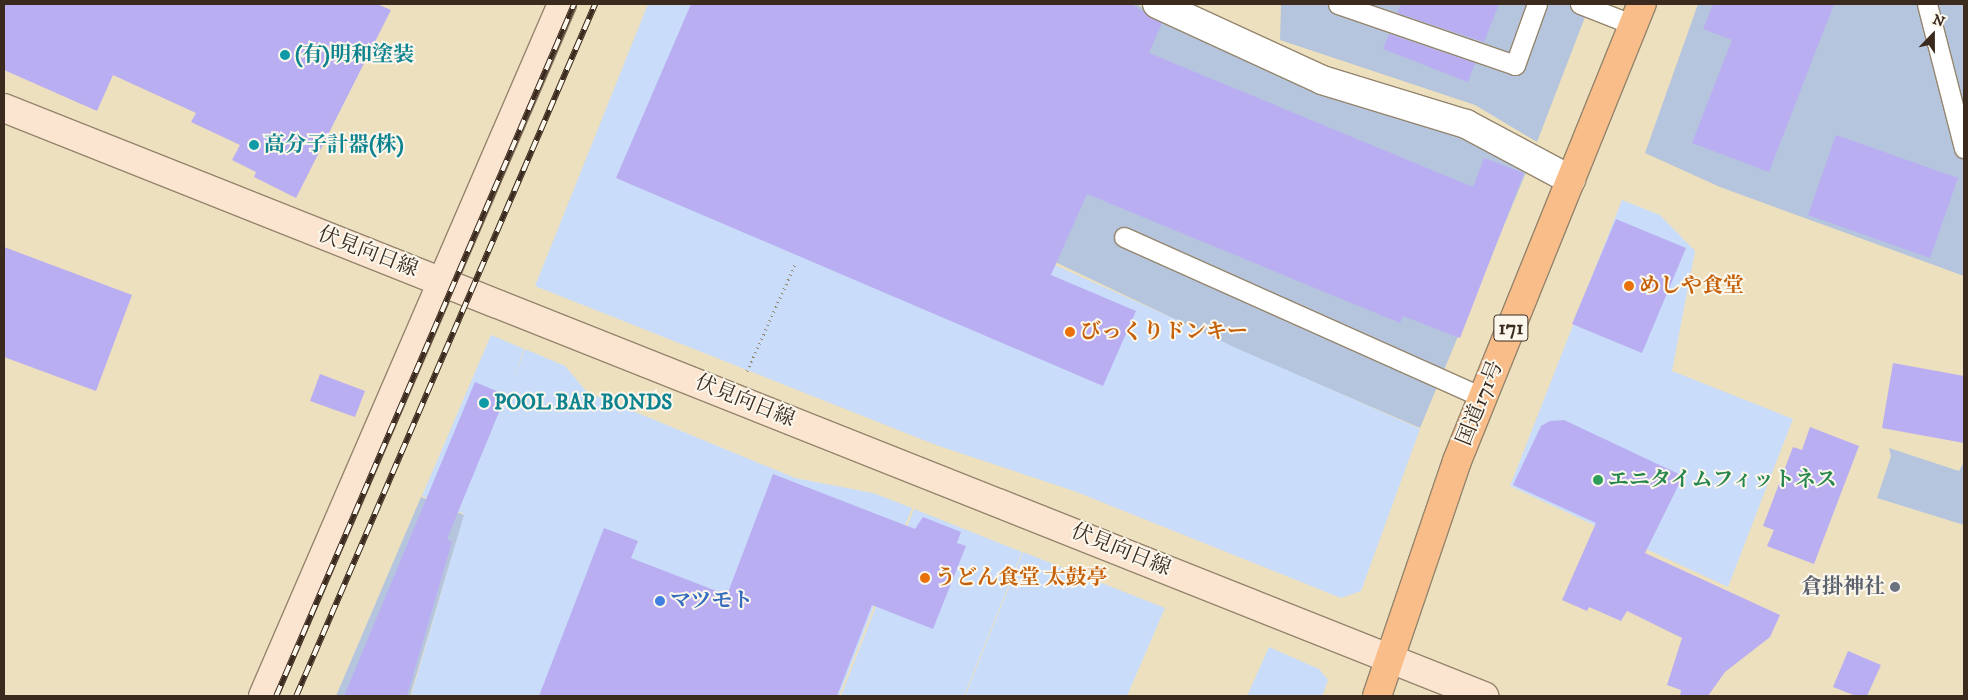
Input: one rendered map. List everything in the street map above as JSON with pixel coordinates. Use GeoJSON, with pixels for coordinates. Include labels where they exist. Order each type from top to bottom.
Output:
{"type":"FeatureCollection","features":[{"type":"Feature","properties":{"kind":"highway","name":"国道171号"},"geometry":{"type":"LineString","coordinates":[[1377,696],[1412,585],[1482,397],[1638,14]]}},
{"type":"Feature","properties":{"kind":"main road"},"geometry":{"type":"LineString","coordinates":[[263,696],[562,4]]}},
{"type":"Feature","properties":{"kind":"main road","name":"伏見向日線"},"geometry":{"type":"LineString","coordinates":[[4,108],[1390,656],[1484,696]]}},
{"type":"Feature","properties":{"kind":"street"},"geometry":{"type":"LineString","coordinates":[[1157,4],[1322,80],[1466,124],[1571,180]]}},
{"type":"Feature","properties":{"kind":"lane"},"geometry":{"type":"LineString","coordinates":[[1338,4],[1515,65],[1537,4]]}},
{"type":"Feature","properties":{"kind":"lane"},"geometry":{"type":"LineString","coordinates":[[1580,4],[1638,14]]}},
{"type":"Feature","properties":{"kind":"lane"},"geometry":{"type":"LineString","coordinates":[[1927,4],[1964,148]]}},
{"type":"Feature","properties":{"kind":"lane"},"geometry":{"type":"LineString","coordinates":[[1124,238],[1482,397]]}},
{"type":"Feature","properties":{"kind":"path"},"geometry":{"type":"LineString","coordinates":[[742,380],[795,264]]}},
{"type":"Feature","properties":{"kind":"shaded area"},"geometry":{"type":"Polygon","coordinates":[[[648,4],[1014,4],[1092,37],[1008,244],[1420,429],[1361,591],[1341,598],[1074,491],[936,445],[535,286],[648,4]]]}},
{"type":"Feature","properties":{"kind":"shaded area"},"geometry":{"type":"Polygon","coordinates":[[[1109,4],[1135,4],[1324,90],[1464,132],[1527,170],[1420,428],[1236,348],[1013,242],[1034,178],[1109,4]]]}},
{"type":"Feature","properties":{"kind":"shaded area"},"geometry":{"type":"Polygon","coordinates":[[[1281,4],[1590,4],[1537,142],[1475,105],[1280,40],[1281,4]]]}},
{"type":"Feature","properties":{"kind":"shaded area"},"geometry":{"type":"Polygon","coordinates":[[[1698,4],[1964,4],[1964,276],[1720,187],[1645,153],[1698,4]]]}},
{"type":"Feature","properties":{"kind":"shaded area"},"geometry":{"type":"Polygon","coordinates":[[[1622,200],[1660,215],[1695,251],[1672,371],[1793,419],[1728,587],[1510,486],[1622,200]]]}},
{"type":"Feature","properties":{"kind":"shaded area"},"geometry":{"type":"Polygon","coordinates":[[[491,335],[524,349],[513,381],[525,349],[565,366],[587,392],[795,478],[873,493],[912,508],[839,696],[411,696],[464,514],[422,496],[491,335]]]}},
{"type":"Feature","properties":{"kind":"shaded area"},"geometry":{"type":"Polygon","coordinates":[[[1889,448],[1959,471],[1964,462],[1964,525],[1877,498],[1891,456],[1889,448]]]}},
{"type":"Feature","properties":{"kind":"shaded area"},"geometry":{"type":"Polygon","coordinates":[[[421,497],[464,515],[410,696],[336,696],[421,497]]]}},
{"type":"Feature","properties":{"kind":"shaded area"},"geometry":{"type":"Polygon","coordinates":[[[914,509],[1022,552],[964,696],[841,696],[914,509]]]}},
{"type":"Feature","properties":{"kind":"shaded area"},"geometry":{"type":"Polygon","coordinates":[[[1023,552],[1165,608],[1127,696],[965,696],[1023,552]]]}},
{"type":"Feature","properties":{"kind":"shaded area"},"geometry":{"type":"Polygon","coordinates":[[[1269,647],[1319,669],[1328,680],[1322,696],[1247,696],[1269,647]]]}},
{"type":"Feature","properties":{"kind":"building"},"geometry":{"type":"Polygon","coordinates":[[[4,4],[377,4],[391,10],[296,198],[254,177],[256,172],[232,160],[240,145],[191,122],[196,113],[113,75],[97,111],[4,70],[4,4]]]}},
{"type":"Feature","properties":{"kind":"building"},"geometry":{"type":"Polygon","coordinates":[[[691,4],[1131,4],[1162,23],[1149,53],[1473,187],[1484,158],[1524,173],[1460,338],[1403,316],[1400,323],[1087,194],[1051,275],[1136,311],[1103,386],[616,178],[691,4]]]}},
{"type":"Feature","properties":{"kind":"building"},"geometry":{"type":"Polygon","coordinates":[[[1401,4],[1499,4],[1484,42],[1397,13],[1401,4]]]}},
{"type":"Feature","properties":{"kind":"building"},"geometry":{"type":"Polygon","coordinates":[[[1713,4],[1834,4],[1769,172],[1692,143],[1732,40],[1703,29],[1713,4]]]}},
{"type":"Feature","properties":{"kind":"building"},"geometry":{"type":"Polygon","coordinates":[[[1389,34],[1475,63],[1468,82],[1383,49],[1389,34]]]}},
{"type":"Feature","properties":{"kind":"building"},"geometry":{"type":"Polygon","coordinates":[[[1836,135],[1958,178],[1930,258],[1808,215],[1836,135]]]}},
{"type":"Feature","properties":{"kind":"building","name":"めしや食堂"},"geometry":{"type":"Polygon","coordinates":[[[1616,219],[1686,248],[1642,353],[1572,324],[1616,219]]]}},
{"type":"Feature","properties":{"kind":"building"},"geometry":{"type":"Polygon","coordinates":[[[4,247],[132,295],[96,391],[4,357],[4,247]]]}},
{"type":"Feature","properties":{"kind":"building"},"geometry":{"type":"Polygon","coordinates":[[[1893,363],[1964,376],[1964,443],[1882,428],[1893,363]]]}},
{"type":"Feature","properties":{"kind":"building"},"geometry":{"type":"Polygon","coordinates":[[[320,374],[365,391],[355,417],[310,401],[320,374]]]}},
{"type":"Feature","properties":{"kind":"building"},"geometry":{"type":"Polygon","coordinates":[[[475,382],[506,395],[447,539],[452,542],[407,696],[344,696],[475,382]]]}},
{"type":"Feature","properties":{"kind":"building"},"geometry":{"type":"Polygon","coordinates":[[[1564,420],[1683,476],[1645,553],[1780,615],[1770,637],[1725,672],[1708,696],[1680,696],[1681,690],[1667,685],[1682,638],[1627,611],[1621,621],[1589,607],[1587,611],[1562,600],[1596,523],[1513,485],[1541,426],[1550,421],[1564,420]]]}},
{"type":"Feature","properties":{"kind":"building"},"geometry":{"type":"Polygon","coordinates":[[[1810,427],[1859,446],[1814,564],[1767,546],[1774,530],[1763,526],[1793,447],[1802,450],[1810,427]]]}},
{"type":"Feature","properties":{"kind":"building"},"geometry":{"type":"Polygon","coordinates":[[[773,474],[915,529],[923,517],[961,532],[957,543],[966,546],[933,629],[872,605],[837,696],[539,696],[604,528],[638,541],[631,558],[727,595],[773,474]]]}},
{"type":"Feature","properties":{"kind":"building"},"geometry":{"type":"Polygon","coordinates":[[[1848,651],[1881,665],[1867,696],[1856,696],[1833,687],[1848,651]]]}},
{"type":"Feature","properties":{"kind":"railway"},"geometry":{"type":"LineString","coordinates":[[276,696],[574,4]]}},
{"type":"Feature","properties":{"kind":"railway"},"geometry":{"type":"LineString","coordinates":[[296,696],[595,4]]}},
{"type":"Feature","properties":{"kind":"place","name":"(有)明和塗装"},"geometry":{"type":"Point","coordinates":[285,55]}},
{"type":"Feature","properties":{"kind":"place","name":"高分子計器(株)"},"geometry":{"type":"Point","coordinates":[254,145]}},
{"type":"Feature","properties":{"kind":"place","name":"めしや食堂"},"geometry":{"type":"Point","coordinates":[1629,286]}},
{"type":"Feature","properties":{"kind":"place","name":"びっくりドンキー"},"geometry":{"type":"Point","coordinates":[1070,332]}},
{"type":"Feature","properties":{"kind":"place","name":"POOL BAR BONDS"},"geometry":{"type":"Point","coordinates":[484,403]}},
{"type":"Feature","properties":{"kind":"place","name":"エニタイムフィットネス"},"geometry":{"type":"Point","coordinates":[1598,480]}},
{"type":"Feature","properties":{"kind":"place","name":"うどん食堂 太鼓亭"},"geometry":{"type":"Point","coordinates":[925,578]}},
{"type":"Feature","properties":{"kind":"place","name":"倉掛神社"},"geometry":{"type":"Point","coordinates":[1895,587]}},
{"type":"Feature","properties":{"kind":"place","name":"マツモト"},"geometry":{"type":"Point","coordinates":[660,601]}}]}
